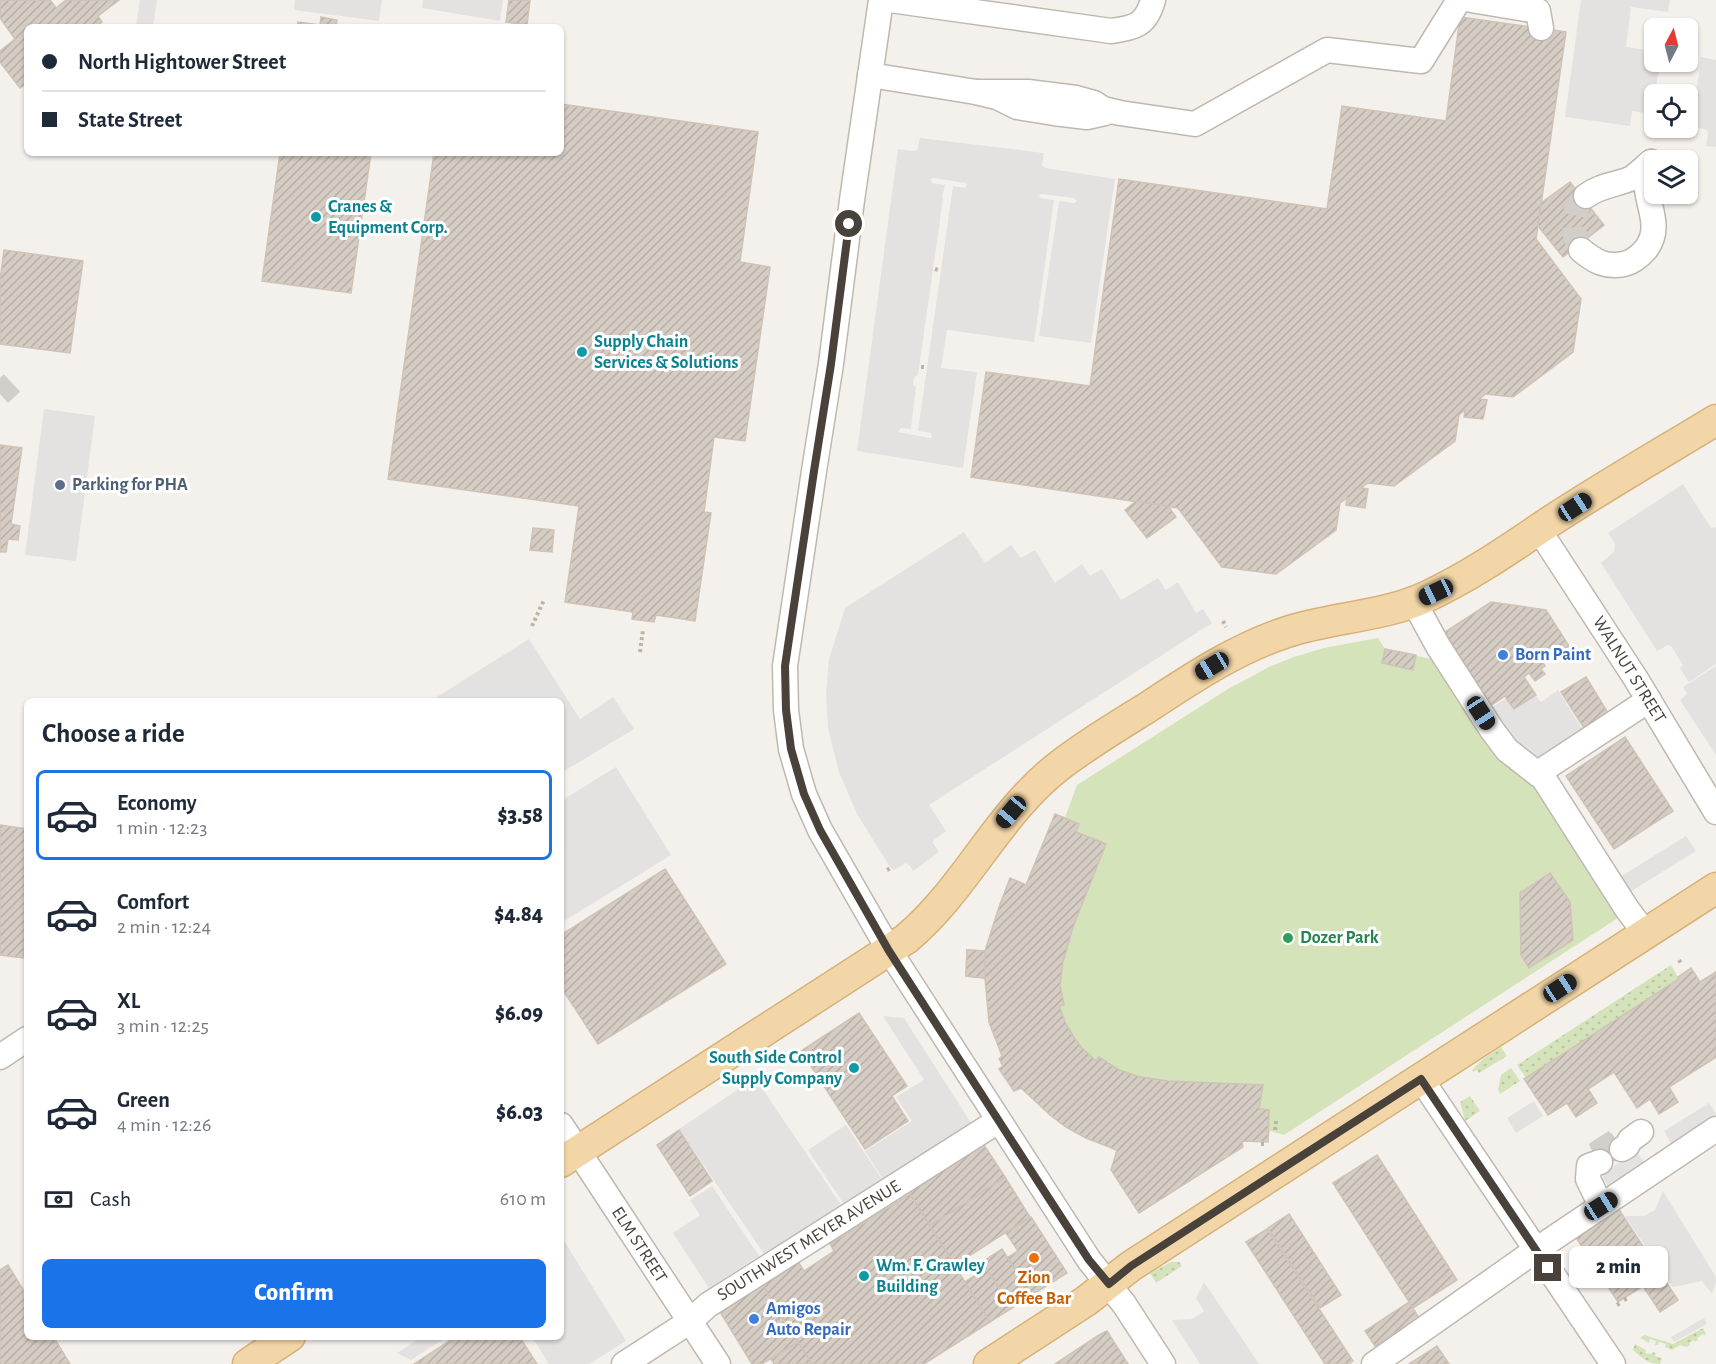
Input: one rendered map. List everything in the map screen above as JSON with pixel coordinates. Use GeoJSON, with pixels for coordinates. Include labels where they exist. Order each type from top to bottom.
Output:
{"type":"FeatureCollection","features":[{"type":"Feature","properties":{"kind":"main road"},"geometry":{"type":"LineString","coordinates":[[1690,435],[1716,414]]}},
{"type":"Feature","properties":{"kind":"main road"},"geometry":{"type":"LineString","coordinates":[[569,1156],[906,939],[929,917],[968,872],[1002,823],[1028,794],[1059,766],[1196,676],[1255,644],[1299,628],[1414,602],[1469,574],[1716,420]]}},
{"type":"Feature","properties":{"kind":"main road"},"geometry":{"type":"LineString","coordinates":[[988,1364],[1109,1284],[1131,1266],[1716,888]]}},
{"type":"Feature","properties":{"kind":"main road"},"geometry":{"type":"LineString","coordinates":[[260,1361],[285,1340]]}},
{"type":"Feature","properties":{"kind":"street"},"geometry":{"type":"LineString","coordinates":[[881,0],[831,364],[788,645],[785,685],[789,741],[804,794],[820,830],[889,951],[1089,1260],[1124,1304],[1163,1364]]}},
{"type":"Feature","properties":{"kind":"street"},"geometry":{"type":"LineString","coordinates":[[890,0],[1111,31],[1130,28],[1143,22],[1153,0]]}},
{"type":"Feature","properties":{"kind":"street"},"geometry":{"type":"LineString","coordinates":[[870,75],[976,92],[997,97],[1017,107],[1054,113],[1087,117],[1103,113],[1120,113],[1194,124],[1327,50],[1421,61],[1459,0]]}},
{"type":"Feature","properties":{"kind":"street"},"geometry":{"type":"LineString","coordinates":[[1471,0],[1538,11],[1541,28]]}},
{"type":"Feature","properties":{"kind":"street"},"geometry":{"type":"LineString","coordinates":[[1581,250],[1591,259],[1617,266],[1630,263],[1649,245],[1654,232],[1646,180],[1651,162],[1632,178],[1604,186],[1586,196]]}},
{"type":"Feature","properties":{"kind":"street","name":"WALNUT STREET"},"geometry":{"type":"LineString","coordinates":[[1539,530],[1649,700],[1716,812]]}},
{"type":"Feature","properties":{"kind":"street"},"geometry":{"type":"LineString","coordinates":[[1414,602],[1438,646],[1492,730],[1507,750],[1539,775],[1543,774]]}},
{"type":"Feature","properties":{"kind":"street"},"geometry":{"type":"LineString","coordinates":[[1645,933],[1631,915],[1543,774],[1544,769],[1649,700]]}},
{"type":"Feature","properties":{"kind":"street"},"geometry":{"type":"LineString","coordinates":[[0,1057],[24,1042]]}},
{"type":"Feature","properties":{"kind":"street"},"geometry":{"type":"LineString","coordinates":[[1421,1079],[1613,1364]]}},
{"type":"Feature","properties":{"kind":"street","name":"SOUTHWEST MEYER AVENUE"},"geometry":{"type":"LineString","coordinates":[[624,1364],[689,1322],[714,1301],[998,1121]]}},
{"type":"Feature","properties":{"kind":"street"},"geometry":{"type":"LineString","coordinates":[[1374,1364],[1536,1250],[1716,1129]]}},
{"type":"Feature","properties":{"kind":"street","name":"ELM STREET"},"geometry":{"type":"LineString","coordinates":[[564,1137],[569,1156],[718,1364]]}},
{"type":"Feature","properties":{"kind":"street"},"geometry":{"type":"LineString","coordinates":[[1595,1161],[1588,1179],[1601,1206]]}},
{"type":"Feature","properties":{"kind":"path"},"geometry":{"type":"LineString","coordinates":[[532,626],[544,600]]}},
{"type":"Feature","properties":{"kind":"path"},"geometry":{"type":"LineString","coordinates":[[1223,621],[1226,627]]}},
{"type":"Feature","properties":{"kind":"path"},"geometry":{"type":"LineString","coordinates":[[640,652],[643,630]]}},
{"type":"Feature","properties":{"kind":"path"},"geometry":{"type":"LineString","coordinates":[[1275,1130],[1276,1121]]}},
{"type":"Feature","properties":{"kind":"path"},"geometry":{"type":"LineString","coordinates":[[1262,1144],[1267,1144]]}},
{"type":"Feature","properties":{"kind":"green space","name":"Dozer Park"},"geometry":{"type":"Polygon","coordinates":[[[1378,638],[1385,649],[1441,661],[1522,773],[1521,776],[1526,781],[1530,779],[1624,914],[1284,1135],[1270,1131],[1268,1142],[1243,1141],[1243,1147],[1139,1213],[1111,1170],[1116,1151],[1080,1135],[1050,1115],[1021,1088],[1014,1091],[999,1069],[1003,1066],[999,1059],[1002,1056],[989,1022],[985,951],[1000,902],[1010,878],[1026,884],[1055,814],[1065,817],[1077,785],[1228,689],[1271,666],[1324,648],[1378,638]]]}},
{"type":"Feature","properties":{"kind":"green space"},"geometry":{"type":"Polygon","coordinates":[[[1671,965],[1679,979],[1526,1078],[1517,1065],[1671,965]]]}},
{"type":"Feature","properties":{"kind":"green space"},"geometry":{"type":"Polygon","coordinates":[[[1501,1047],[1507,1056],[1479,1073],[1477,1070],[1473,1072],[1472,1070],[1483,1059],[1501,1047]]]}},
{"type":"Feature","properties":{"kind":"green space"},"geometry":{"type":"Polygon","coordinates":[[[1511,1068],[1520,1081],[1500,1094],[1498,1090],[1501,1075],[1511,1068]]]}},
{"type":"Feature","properties":{"kind":"green space"},"geometry":{"type":"Polygon","coordinates":[[[1470,1096],[1480,1111],[1465,1121],[1460,1102],[1470,1096]]]}},
{"type":"Feature","properties":{"kind":"green space"},"geometry":{"type":"Polygon","coordinates":[[[1171,1262],[1179,1262],[1182,1266],[1156,1283],[1150,1273],[1171,1262]]]}},
{"type":"Feature","properties":{"kind":"green space"},"geometry":{"type":"Polygon","coordinates":[[[1703,1328],[1706,1334],[1704,1336],[1703,1334],[1695,1342],[1694,1340],[1689,1343],[1687,1347],[1680,1345],[1672,1350],[1665,1347],[1666,1344],[1659,1342],[1655,1345],[1656,1341],[1650,1339],[1649,1343],[1640,1338],[1644,1335],[1673,1344],[1703,1328]]]}},
{"type":"Feature","properties":{"kind":"green space"},"geometry":{"type":"Polygon","coordinates":[[[1635,1344],[1646,1350],[1645,1353],[1656,1353],[1655,1356],[1662,1358],[1660,1364],[1649,1362],[1639,1356],[1633,1350],[1635,1344]]]}},
{"type":"Feature","properties":{"kind":"shaded area"},"geometry":{"type":"Polygon","coordinates":[[[140,0],[157,0],[153,24],[136,24],[140,0]]]}},
{"type":"Feature","properties":{"kind":"shaded area"},"geometry":{"type":"Polygon","coordinates":[[[295,0],[382,0],[379,21],[294,10],[295,0]]]}},
{"type":"Feature","properties":{"kind":"shaded area"},"geometry":{"type":"Polygon","coordinates":[[[423,0],[503,0],[500,21],[422,8],[423,0]]]}},
{"type":"Feature","properties":{"kind":"shaded area"},"geometry":{"type":"Polygon","coordinates":[[[1581,0],[1670,0],[1668,12],[1631,7],[1626,47],[1644,50],[1644,72],[1658,72],[1657,84],[1644,84],[1644,113],[1632,111],[1630,126],[1565,117],[1581,0]]]}},
{"type":"Feature","properties":{"kind":"shaded area"},"geometry":{"type":"Polygon","coordinates":[[[1701,57],[1716,60],[1716,147],[1706,146],[1707,130],[1698,128],[1697,84],[1701,57]]]}},
{"type":"Feature","properties":{"kind":"shaded area"},"geometry":{"type":"Polygon","coordinates":[[[920,138],[1044,153],[1042,165],[1046,168],[1115,179],[1091,343],[1039,336],[1059,201],[1074,203],[1077,201],[1074,198],[1041,194],[1039,196],[1041,198],[1054,200],[1034,342],[947,330],[941,368],[977,372],[963,468],[857,451],[898,149],[917,150],[920,138]],[[930,179],[932,183],[945,185],[918,375],[914,377],[913,385],[916,386],[911,429],[901,428],[898,432],[932,437],[931,433],[918,431],[953,186],[965,188],[967,184],[930,179]]]}},
{"type":"Feature","properties":{"kind":"shaded area","name":"Parking for PHA"},"geometry":{"type":"Polygon","coordinates":[[[44,409],[95,416],[76,561],[25,555],[44,409]]]}},
{"type":"Feature","properties":{"kind":"shaded area"},"geometry":{"type":"Polygon","coordinates":[[[1683,484],[1711,528],[1716,527],[1716,664],[1689,682],[1680,668],[1683,665],[1671,646],[1668,645],[1657,651],[1601,563],[1614,552],[1615,544],[1608,533],[1683,484]]]}},
{"type":"Feature","properties":{"kind":"shaded area"},"geometry":{"type":"Polygon","coordinates":[[[964,532],[985,563],[1011,545],[1021,558],[1035,550],[1055,583],[1082,564],[1090,576],[1102,569],[1121,600],[1158,578],[1166,590],[1178,582],[1196,613],[1203,609],[1212,623],[929,805],[946,831],[933,841],[939,852],[913,871],[906,863],[894,870],[857,814],[839,772],[828,729],[826,693],[829,659],[845,608],[964,532]]]}},
{"type":"Feature","properties":{"kind":"shaded area"},"geometry":{"type":"Polygon","coordinates":[[[529,639],[580,719],[613,697],[634,729],[564,771],[564,698],[435,698],[529,639]]]}},
{"type":"Feature","properties":{"kind":"shaded area"},"geometry":{"type":"Polygon","coordinates":[[[1716,666],[1716,755],[1680,700],[1687,694],[1683,687],[1716,666]]]}},
{"type":"Feature","properties":{"kind":"shaded area"},"geometry":{"type":"Polygon","coordinates":[[[1558,690],[1583,730],[1531,764],[1488,710],[1506,698],[1514,709],[1536,696],[1541,702],[1558,690]]]}},
{"type":"Feature","properties":{"kind":"shaded area"},"geometry":{"type":"Polygon","coordinates":[[[616,767],[671,855],[564,921],[564,799],[616,767]]]}},
{"type":"Feature","properties":{"kind":"shaded area"},"geometry":{"type":"Polygon","coordinates":[[[1686,836],[1696,851],[1630,892],[1620,877],[1686,836]]]}},
{"type":"Feature","properties":{"kind":"shaded area"},"geometry":{"type":"Polygon","coordinates":[[[883,1016],[904,1018],[973,1126],[884,1181],[865,1151],[912,1121],[896,1097],[924,1080],[883,1016]]]}},
{"type":"Feature","properties":{"kind":"shaded area"},"geometry":{"type":"Polygon","coordinates":[[[755,1078],[842,1206],[766,1257],[679,1129],[755,1078]]]}},
{"type":"Feature","properties":{"kind":"shaded area"},"geometry":{"type":"Polygon","coordinates":[[[1534,1101],[1543,1116],[1516,1133],[1507,1118],[1534,1101]]]}},
{"type":"Feature","properties":{"kind":"shaded area"},"geometry":{"type":"Polygon","coordinates":[[[1709,1103],[1716,1114],[1671,1144],[1664,1131],[1709,1103]]]}},
{"type":"Feature","properties":{"kind":"shaded area"},"geometry":{"type":"Polygon","coordinates":[[[846,1125],[883,1181],[845,1206],[808,1150],[846,1125]]]}},
{"type":"Feature","properties":{"kind":"shaded area"},"geometry":{"type":"Polygon","coordinates":[[[1637,1152],[1646,1165],[1609,1188],[1603,1178],[1604,1172],[1637,1152]]]}},
{"type":"Feature","properties":{"kind":"shaded area"},"geometry":{"type":"Polygon","coordinates":[[[712,1186],[759,1256],[709,1288],[673,1233],[700,1215],[690,1200],[712,1186]]]}},
{"type":"Feature","properties":{"kind":"shaded area"},"geometry":{"type":"Polygon","coordinates":[[[1663,1191],[1716,1277],[1712,1294],[1702,1281],[1673,1287],[1625,1216],[1644,1216],[1655,1210],[1663,1191]]]}},
{"type":"Feature","properties":{"kind":"shaded area"},"geometry":{"type":"Polygon","coordinates":[[[564,1241],[626,1341],[589,1364],[549,1364],[534,1340],[564,1340],[564,1241]]]}},
{"type":"Feature","properties":{"kind":"shaded area"},"geometry":{"type":"Polygon","coordinates":[[[1204,1282],[1259,1364],[1200,1364],[1172,1320],[1192,1319],[1204,1311],[1196,1298],[1204,1282]]]}},
{"type":"Feature","properties":{"kind":"shaded area"},"geometry":{"type":"Polygon","coordinates":[[[1704,1318],[1707,1324],[1674,1342],[1671,1337],[1704,1318]]]}},
{"type":"Feature","properties":{"kind":"shaded area"},"geometry":{"type":"Polygon","coordinates":[[[417,1340],[442,1340],[411,1360],[397,1353],[417,1340]]]}},
{"type":"Feature","properties":{"kind":"building"},"geometry":{"type":"Polygon","coordinates":[[[0,0],[50,0],[56,8],[66,0],[119,0],[98,16],[102,22],[99,24],[24,24],[24,85],[20,88],[0,62],[0,51],[15,39],[0,18],[0,0]]]}},
{"type":"Feature","properties":{"kind":"building"},"geometry":{"type":"Polygon","coordinates":[[[509,0],[530,0],[527,24],[506,22],[509,0]]]}},
{"type":"Feature","properties":{"kind":"building"},"geometry":{"type":"Polygon","coordinates":[[[321,17],[337,20],[336,24],[320,24],[321,17]]]}},
{"type":"Feature","properties":{"kind":"building"},"geometry":{"type":"Polygon","coordinates":[[[1460,17],[1566,32],[1536,239],[1581,299],[1573,352],[1513,397],[1486,394],[1479,399],[1487,400],[1483,419],[1464,417],[1465,410],[1459,415],[1455,441],[1394,486],[1368,483],[1361,488],[1368,489],[1365,508],[1346,505],[1347,498],[1340,503],[1336,530],[1276,574],[1222,567],[1178,508],[971,477],[986,372],[1090,386],[1119,179],[1327,209],[1342,106],[1446,121],[1460,17]]]}},
{"type":"Feature","properties":{"kind":"building","name":"Supply Chain Services & Solutions"},"geometry":{"type":"Polygon","coordinates":[[[564,104],[758,132],[740,262],[770,267],[745,441],[714,437],[704,512],[711,513],[695,621],[656,615],[654,622],[632,619],[633,612],[565,602],[579,506],[388,479],[434,156],[564,156],[564,104]]]}},
{"type":"Feature","properties":{"kind":"building","name":"Cranes & Equipment Corp."},"geometry":{"type":"Polygon","coordinates":[[[280,156],[371,156],[351,293],[262,281],[280,156]]]}},
{"type":"Feature","properties":{"kind":"building"},"geometry":{"type":"Polygon","coordinates":[[[1570,182],[1604,225],[1563,257],[1538,226],[1541,203],[1570,182]]]}},
{"type":"Feature","properties":{"kind":"building"},"geometry":{"type":"Polygon","coordinates":[[[4,250],[83,261],[70,353],[0,344],[0,280],[4,250]]]}},
{"type":"Feature","properties":{"kind":"building"},"geometry":{"type":"Polygon","coordinates":[[[0,445],[22,448],[11,524],[20,526],[18,540],[8,539],[6,552],[0,552],[0,445]]]}},
{"type":"Feature","properties":{"kind":"building"},"geometry":{"type":"Polygon","coordinates":[[[1136,501],[1168,506],[1176,517],[1147,538],[1125,510],[1136,501]]]}},
{"type":"Feature","properties":{"kind":"building"},"geometry":{"type":"Polygon","coordinates":[[[533,528],[554,530],[552,552],[530,550],[533,528]]]}},
{"type":"Feature","properties":{"kind":"building","name":"Born Paint"},"geometry":{"type":"Polygon","coordinates":[[[1491,602],[1546,610],[1569,646],[1543,663],[1545,666],[1541,669],[1545,674],[1535,681],[1529,673],[1524,677],[1536,695],[1514,709],[1505,696],[1486,709],[1439,636],[1491,602]]]}},
{"type":"Feature","properties":{"kind":"building"},"geometry":{"type":"Polygon","coordinates":[[[1385,649],[1416,655],[1413,670],[1382,663],[1385,649]]]}},
{"type":"Feature","properties":{"kind":"building"},"geometry":{"type":"Polygon","coordinates":[[[1586,677],[1608,713],[1584,728],[1561,692],[1586,677]]]}},
{"type":"Feature","properties":{"kind":"building"},"geometry":{"type":"Polygon","coordinates":[[[1625,737],[1673,811],[1614,849],[1566,776],[1625,737]]]}},
{"type":"Feature","properties":{"kind":"building"},"geometry":{"type":"Polygon","coordinates":[[[1055,814],[1079,824],[1076,832],[1106,844],[1073,927],[1063,962],[1060,985],[1064,1005],[1059,1006],[1075,1039],[1096,1061],[1099,1057],[1119,1070],[1140,1077],[1168,1081],[1263,1085],[1259,1109],[1269,1110],[1268,1142],[1242,1141],[1243,1147],[1139,1213],[1111,1170],[1117,1150],[1086,1138],[1066,1127],[1021,1088],[1014,1091],[999,1069],[1003,1066],[999,1059],[1002,1056],[989,1022],[985,978],[966,976],[967,950],[985,951],[1010,878],[1026,885],[1055,814]]]}},
{"type":"Feature","properties":{"kind":"building"},"geometry":{"type":"Polygon","coordinates":[[[0,825],[24,829],[24,950],[23,958],[0,955],[0,825]]]}},
{"type":"Feature","properties":{"kind":"building"},"geometry":{"type":"Polygon","coordinates":[[[665,869],[726,964],[598,1044],[564,992],[564,933],[665,869]]]}},
{"type":"Feature","properties":{"kind":"building"},"geometry":{"type":"Polygon","coordinates":[[[1550,873],[1570,902],[1573,940],[1529,968],[1521,955],[1520,893],[1550,873]]]}},
{"type":"Feature","properties":{"kind":"building"},"geometry":{"type":"Polygon","coordinates":[[[967,950],[985,951],[985,978],[966,976],[967,950]]]}},
{"type":"Feature","properties":{"kind":"building"},"geometry":{"type":"Polygon","coordinates":[[[1691,968],[1700,982],[1716,972],[1716,1057],[1669,1087],[1678,1102],[1659,1114],[1650,1099],[1637,1108],[1614,1072],[1588,1089],[1597,1103],[1576,1117],[1567,1103],[1548,1115],[1524,1079],[1679,979],[1678,977],[1691,968]]]}},
{"type":"Feature","properties":{"kind":"building","name":"South Side Control Supply Company"},"geometry":{"type":"Polygon","coordinates":[[[859,1013],[907,1086],[892,1096],[908,1121],[865,1149],[801,1051],[859,1013]]]}},
{"type":"Feature","properties":{"kind":"building","name":"South Side Control Supply Company"},"geometry":{"type":"Polygon","coordinates":[[[679,1130],[712,1181],[690,1196],[657,1145],[679,1130]]]}},
{"type":"Feature","properties":{"kind":"building"},"geometry":{"type":"Polygon","coordinates":[[[1611,1134],[1624,1154],[1604,1167],[1591,1147],[1611,1134]]]}},
{"type":"Feature","properties":{"kind":"building"},"geometry":{"type":"Polygon","coordinates":[[[982,1142],[1005,1177],[930,1226],[907,1190],[982,1142]]]}},
{"type":"Feature","properties":{"kind":"building"},"geometry":{"type":"Polygon","coordinates":[[[1377,1155],[1457,1280],[1413,1308],[1333,1183],[1377,1155]]]}},
{"type":"Feature","properties":{"kind":"building"},"geometry":{"type":"Polygon","coordinates":[[[1005,1177],[1030,1217],[955,1265],[930,1226],[1005,1177]]]}},
{"type":"Feature","properties":{"kind":"building","name":"Wm. F. Grawley Building"},"geometry":{"type":"Polygon","coordinates":[[[910,1194],[990,1322],[924,1364],[812,1364],[760,1281],[795,1257],[804,1271],[834,1251],[830,1244],[910,1194]]]}},
{"type":"Feature","properties":{"kind":"building"},"geometry":{"type":"Polygon","coordinates":[[[1618,1208],[1678,1300],[1660,1312],[1643,1286],[1618,1302],[1575,1236],[1618,1208]]]}},
{"type":"Feature","properties":{"kind":"building"},"geometry":{"type":"Polygon","coordinates":[[[1289,1214],[1341,1295],[1320,1308],[1268,1228],[1289,1214]]]}},
{"type":"Feature","properties":{"kind":"building"},"geometry":{"type":"Polygon","coordinates":[[[1031,1217],[1067,1273],[1032,1295],[1007,1258],[1018,1251],[1006,1233],[1031,1217]]]}},
{"type":"Feature","properties":{"kind":"building"},"geometry":{"type":"Polygon","coordinates":[[[1267,1229],[1353,1361],[1349,1364],[1325,1364],[1246,1242],[1267,1229]]]}},
{"type":"Feature","properties":{"kind":"building"},"geometry":{"type":"Polygon","coordinates":[[[1002,1249],[1032,1295],[1012,1308],[982,1262],[1002,1249]]]}},
{"type":"Feature","properties":{"kind":"building"},"geometry":{"type":"Polygon","coordinates":[[[8,1265],[24,1291],[24,1340],[55,1340],[70,1364],[0,1364],[0,1270],[8,1265]]]}},
{"type":"Feature","properties":{"kind":"building"},"geometry":{"type":"Polygon","coordinates":[[[986,1268],[1012,1308],[990,1322],[965,1282],[986,1268]]]}},
{"type":"Feature","properties":{"kind":"building","name":"Amigos Auto Repair"},"geometry":{"type":"Polygon","coordinates":[[[760,1281],[798,1342],[762,1364],[752,1364],[717,1307],[760,1281]]]}},
{"type":"Feature","properties":{"kind":"building"},"geometry":{"type":"Polygon","coordinates":[[[1409,1302],[1419,1318],[1375,1346],[1365,1331],[1409,1302]]]}},
{"type":"Feature","properties":{"kind":"building"},"geometry":{"type":"Polygon","coordinates":[[[1107,1331],[1128,1364],[1055,1364],[1099,1335],[1107,1331]]]}},
{"type":"Feature","properties":{"kind":"building"},"geometry":{"type":"Polygon","coordinates":[[[451,1340],[522,1340],[537,1364],[414,1364],[451,1340]]]}},
{"type":"Feature","properties":{"kind":"building"},"geometry":{"type":"Polygon","coordinates":[[[798,1342],[812,1364],[774,1364],[771,1359],[798,1342]]]}},
{"type":"Feature","properties":{"kind":"building"},"geometry":{"type":"Polygon","coordinates":[[[1437,1346],[1449,1364],[1409,1364],[1437,1346]]]}},
{"type":"Feature","properties":{"kind":"tunnel"},"geometry":{"type":"LineString","coordinates":[[1581,250],[1575,236],[1574,222],[1577,208],[1586,196]]}},
{"type":"Feature","properties":{"kind":"tunnel"},"geometry":{"type":"LineString","coordinates":[[0,394],[12,383]]}},
{"type":"Feature","properties":{"kind":"tunnel"},"geometry":{"type":"LineString","coordinates":[[1595,1154],[1617,1140]]}},
{"type":"Feature","properties":{"kind":"place","name":"Cranes & Equipment Corp."},"geometry":{"type":"Point","coordinates":[316,217]}},
{"type":"Feature","properties":{"kind":"place","name":"Supply Chain Services & Solutions"},"geometry":{"type":"Point","coordinates":[582,352]}},
{"type":"Feature","properties":{"kind":"place","name":"Parking for PHA"},"geometry":{"type":"Point","coordinates":[60,485]}},
{"type":"Feature","properties":{"kind":"place","name":"Born Paint"},"geometry":{"type":"Point","coordinates":[1503,655]}},
{"type":"Feature","properties":{"kind":"place","name":"Dozer Park"},"geometry":{"type":"Point","coordinates":[1288,938]}},
{"type":"Feature","properties":{"kind":"place","name":"South Side Control Supply Company"},"geometry":{"type":"Point","coordinates":[854,1068]}},
{"type":"Feature","properties":{"kind":"place","name":"Zion Coffee Bar"},"geometry":{"type":"Point","coordinates":[1034,1258]}},
{"type":"Feature","properties":{"kind":"place","name":"Wm. F. Grawley Building"},"geometry":{"type":"Point","coordinates":[864,1276]}},
{"type":"Feature","properties":{"kind":"place","name":"Amigos Auto Repair"},"geometry":{"type":"Point","coordinates":[754,1319]}},
{"type":"Feature","properties":{"kind":"route"},"geometry":{"type":"LineString","coordinates":[[849,224],[831,364],[785,666],[789,741],[797,774],[820,830],[889,951],[1089,1260],[1109,1284],[1131,1266],[1421,1079],[1548,1268]]}}]}
